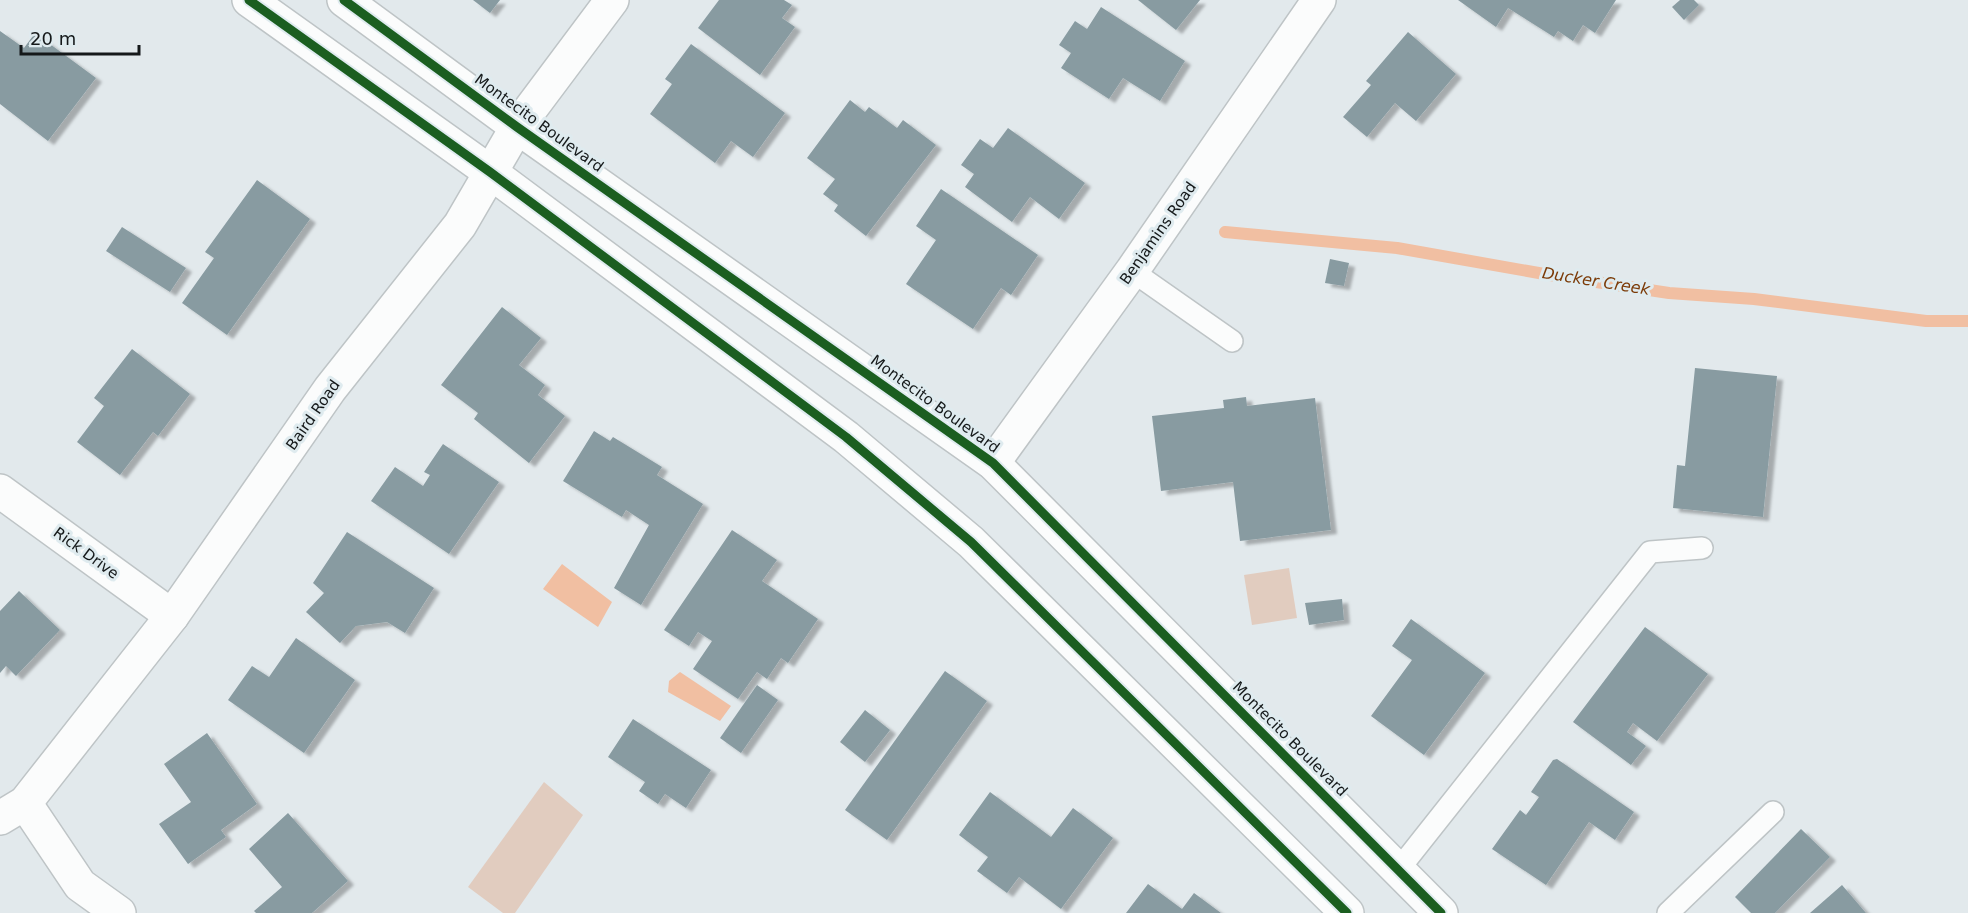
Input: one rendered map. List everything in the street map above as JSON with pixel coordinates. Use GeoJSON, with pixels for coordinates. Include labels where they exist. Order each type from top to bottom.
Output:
{"type":"FeatureCollection","features":[{"type":"Feature","properties":{"kind":"main road"},"geometry":{"type":"LineString","coordinates":[[249,0],[490,172],[846,437],[971,542],[1347,913]]}},
{"type":"Feature","properties":{"kind":"main road","name":"Montecito Boulevard"},"geometry":{"type":"LineString","coordinates":[[344,0],[517,127],[993,463],[1441,913]]}},
{"type":"Feature","properties":{"kind":"main road","name":"Baird Road"},"geometry":{"type":"LineString","coordinates":[[12,810],[172,616],[330,389],[460,225],[517,127],[612,0]]}},
{"type":"Feature","properties":{"kind":"main road","name":"Benjamins Road"},"geometry":{"type":"LineString","coordinates":[[993,463],[1132,271],[1319,0]]}},
{"type":"Feature","properties":{"kind":"main road","name":"Rick Drive"},"geometry":{"type":"LineString","coordinates":[[0,491],[172,616]]}},
{"type":"Feature","properties":{"kind":"main road"},"geometry":{"type":"LineString","coordinates":[[12,810],[80,885],[119,913]]}},
{"type":"Feature","properties":{"kind":"lane"},"geometry":{"type":"LineString","coordinates":[[1132,271],[1232,341]]}},
{"type":"Feature","properties":{"kind":"lane"},"geometry":{"type":"LineString","coordinates":[[1399,869],[1650,552],[1702,548]]}},
{"type":"Feature","properties":{"kind":"lane"},"geometry":{"type":"LineString","coordinates":[[1668,913],[1773,812]]}},
{"type":"Feature","properties":{"kind":"shaded area"},"geometry":{"type":"Polygon","coordinates":[[[562,564],[612,602],[598,627],[543,589],[562,564]]]}},
{"type":"Feature","properties":{"kind":"shaded area"},"geometry":{"type":"Polygon","coordinates":[[[1289,568],[1297,618],[1252,625],[1244,575],[1289,568]]]}},
{"type":"Feature","properties":{"kind":"shaded area"},"geometry":{"type":"Polygon","coordinates":[[[680,672],[731,706],[720,721],[668,692],[669,681],[680,672]]]}},
{"type":"Feature","properties":{"kind":"shaded area"},"geometry":{"type":"Polygon","coordinates":[[[544,782],[583,815],[515,913],[503,913],[468,887],[544,782]]]}},
{"type":"Feature","properties":{"kind":"building"},"geometry":{"type":"Polygon","coordinates":[[[473,0],[500,0],[490,13],[473,0]]]}},
{"type":"Feature","properties":{"kind":"building"},"geometry":{"type":"Polygon","coordinates":[[[719,0],[784,0],[792,5],[782,18],[795,27],[760,75],[698,28],[719,0]]]}},
{"type":"Feature","properties":{"kind":"building"},"geometry":{"type":"Polygon","coordinates":[[[1138,0],[1200,0],[1176,30],[1138,0]]]}},
{"type":"Feature","properties":{"kind":"building"},"geometry":{"type":"Polygon","coordinates":[[[1458,0],[1616,0],[1595,33],[1583,25],[1573,41],[1558,31],[1554,37],[1508,8],[1496,27],[1458,0]]]}},
{"type":"Feature","properties":{"kind":"building"},"geometry":{"type":"Polygon","coordinates":[[[1680,0],[1694,0],[1699,5],[1684,20],[1672,7],[1680,0]]]}},
{"type":"Feature","properties":{"kind":"building"},"geometry":{"type":"Polygon","coordinates":[[[1101,7],[1185,61],[1160,101],[1123,78],[1109,99],[1061,68],[1071,53],[1059,45],[1075,21],[1087,29],[1101,7]]]}},
{"type":"Feature","properties":{"kind":"building"},"geometry":{"type":"Polygon","coordinates":[[[0,31],[24,48],[35,33],[96,78],[48,141],[0,104],[0,31]]]}},
{"type":"Feature","properties":{"kind":"building"},"geometry":{"type":"Polygon","coordinates":[[[1408,32],[1456,74],[1416,121],[1395,103],[1367,137],[1343,117],[1371,85],[1366,81],[1408,32]]]}},
{"type":"Feature","properties":{"kind":"building"},"geometry":{"type":"Polygon","coordinates":[[[691,44],[785,113],[753,157],[731,141],[715,163],[650,114],[672,84],[665,79],[691,44]]]}},
{"type":"Feature","properties":{"kind":"building"},"geometry":{"type":"Polygon","coordinates":[[[850,100],[865,112],[869,107],[897,128],[903,120],[936,145],[866,236],[834,211],[838,205],[823,194],[835,179],[807,158],[850,100]]]}},
{"type":"Feature","properties":{"kind":"building"},"geometry":{"type":"Polygon","coordinates":[[[1008,128],[1085,183],[1059,219],[1030,197],[1012,222],[965,187],[974,174],[961,165],[980,139],[993,148],[1008,128]]]}},
{"type":"Feature","properties":{"kind":"building"},"geometry":{"type":"Polygon","coordinates":[[[257,180],[310,219],[227,335],[182,303],[214,258],[205,252],[257,180]]]}},
{"type":"Feature","properties":{"kind":"building"},"geometry":{"type":"Polygon","coordinates":[[[941,189],[1038,255],[1011,295],[1001,288],[973,329],[906,284],[936,240],[916,226],[941,189]]]}},
{"type":"Feature","properties":{"kind":"building"},"geometry":{"type":"Polygon","coordinates":[[[122,227],[186,268],[170,292],[106,251],[122,227]]]}},
{"type":"Feature","properties":{"kind":"building"},"geometry":{"type":"Polygon","coordinates":[[[1330,259],[1349,263],[1344,286],[1325,283],[1330,259]]]}},
{"type":"Feature","properties":{"kind":"building"},"geometry":{"type":"Polygon","coordinates":[[[502,307],[541,338],[519,365],[545,385],[538,395],[565,416],[529,463],[474,419],[478,413],[441,385],[502,307]]]}},
{"type":"Feature","properties":{"kind":"building"},"geometry":{"type":"Polygon","coordinates":[[[132,349],[190,394],[158,436],[153,432],[120,475],[77,442],[104,406],[94,398],[132,349]]]}},
{"type":"Feature","properties":{"kind":"building"},"geometry":{"type":"Polygon","coordinates":[[[1695,368],[1777,376],[1763,517],[1673,508],[1677,465],[1685,466],[1695,368]]]}},
{"type":"Feature","properties":{"kind":"building"},"geometry":{"type":"Polygon","coordinates":[[[1246,397],[1247,406],[1315,398],[1331,530],[1240,541],[1233,482],[1161,491],[1152,416],[1224,408],[1223,400],[1246,397]]]}},
{"type":"Feature","properties":{"kind":"building"},"geometry":{"type":"Polygon","coordinates":[[[594,431],[610,441],[613,437],[662,467],[657,475],[703,504],[641,605],[614,588],[649,525],[626,510],[622,517],[563,481],[594,431]]]}},
{"type":"Feature","properties":{"kind":"building"},"geometry":{"type":"Polygon","coordinates":[[[443,444],[499,482],[449,554],[371,501],[395,467],[423,486],[430,475],[424,472],[443,444]]]}},
{"type":"Feature","properties":{"kind":"building"},"geometry":{"type":"Polygon","coordinates":[[[732,530],[777,560],[762,581],[818,619],[788,663],[781,658],[767,679],[757,672],[738,699],[693,669],[712,641],[698,632],[689,646],[664,630],[732,530]]]}},
{"type":"Feature","properties":{"kind":"building"},"geometry":{"type":"Polygon","coordinates":[[[347,532],[434,588],[405,633],[387,622],[356,626],[340,643],[306,612],[324,593],[313,583],[347,532]]]}},
{"type":"Feature","properties":{"kind":"building"},"geometry":{"type":"Polygon","coordinates":[[[19,591],[60,630],[16,676],[6,666],[0,673],[0,611],[19,591]]]}},
{"type":"Feature","properties":{"kind":"building"},"geometry":{"type":"Polygon","coordinates":[[[1342,599],[1344,620],[1309,625],[1305,603],[1342,599]]]}},
{"type":"Feature","properties":{"kind":"building"},"geometry":{"type":"Polygon","coordinates":[[[1411,619],[1485,673],[1424,755],[1371,716],[1412,660],[1392,646],[1411,619]]]}},
{"type":"Feature","properties":{"kind":"building"},"geometry":{"type":"Polygon","coordinates":[[[1645,627],[1708,674],[1657,741],[1633,723],[1627,732],[1646,746],[1631,765],[1573,722],[1645,627]]]}},
{"type":"Feature","properties":{"kind":"building"},"geometry":{"type":"Polygon","coordinates":[[[296,638],[355,680],[304,753],[228,700],[252,666],[269,677],[296,638]]]}},
{"type":"Feature","properties":{"kind":"building"},"geometry":{"type":"Polygon","coordinates":[[[945,671],[987,701],[887,840],[845,810],[945,671]]]}},
{"type":"Feature","properties":{"kind":"building"},"geometry":{"type":"Polygon","coordinates":[[[757,685],[778,700],[741,753],[720,738],[757,685]]]}},
{"type":"Feature","properties":{"kind":"building"},"geometry":{"type":"Polygon","coordinates":[[[865,710],[890,730],[865,762],[840,742],[865,710]]]}},
{"type":"Feature","properties":{"kind":"building"},"geometry":{"type":"Polygon","coordinates":[[[633,719],[711,770],[686,808],[665,794],[658,804],[639,791],[645,782],[608,757],[633,719]]]}},
{"type":"Feature","properties":{"kind":"building"},"geometry":{"type":"Polygon","coordinates":[[[207,733],[257,804],[221,830],[226,837],[188,864],[159,824],[191,802],[164,764],[207,733]]]}},
{"type":"Feature","properties":{"kind":"building"},"geometry":{"type":"Polygon","coordinates":[[[1557,759],[1634,812],[1615,840],[1589,822],[1546,885],[1492,849],[1520,810],[1526,815],[1539,797],[1531,792],[1553,760],[1557,759]]]}},
{"type":"Feature","properties":{"kind":"building"},"geometry":{"type":"Polygon","coordinates":[[[990,792],[1051,837],[1073,808],[1113,838],[1061,909],[1019,877],[1007,893],[977,871],[988,857],[959,835],[990,792]]]}},
{"type":"Feature","properties":{"kind":"building"},"geometry":{"type":"Polygon","coordinates":[[[288,813],[348,881],[312,913],[256,913],[254,911],[282,887],[249,849],[288,813]]]}},
{"type":"Feature","properties":{"kind":"building"},"geometry":{"type":"Polygon","coordinates":[[[1801,829],[1830,857],[1775,913],[1751,913],[1735,897],[1801,829]]]}},
{"type":"Feature","properties":{"kind":"building"},"geometry":{"type":"Polygon","coordinates":[[[1148,884],[1182,909],[1194,893],[1221,913],[1126,913],[1148,884]]]}},
{"type":"Feature","properties":{"kind":"building"},"geometry":{"type":"Polygon","coordinates":[[[1842,885],[1866,913],[1810,913],[1842,885]]]}},
{"type":"Feature","properties":{"kind":"waterway","name":"Ducker Creek"},"geometry":{"type":"LineString","coordinates":[[1225,232],[1397,248],[1669,293],[1754,299],[1926,321],[1968,321]]}},
{"type":"Feature","properties":{"kind":"cycle path"},"geometry":{"type":"LineString","coordinates":[[249,0],[490,172],[846,437],[971,542],[1347,913]]}},
{"type":"Feature","properties":{"kind":"cycle path"},"geometry":{"type":"LineString","coordinates":[[344,0],[517,127],[993,463],[1441,913]]}}]}
